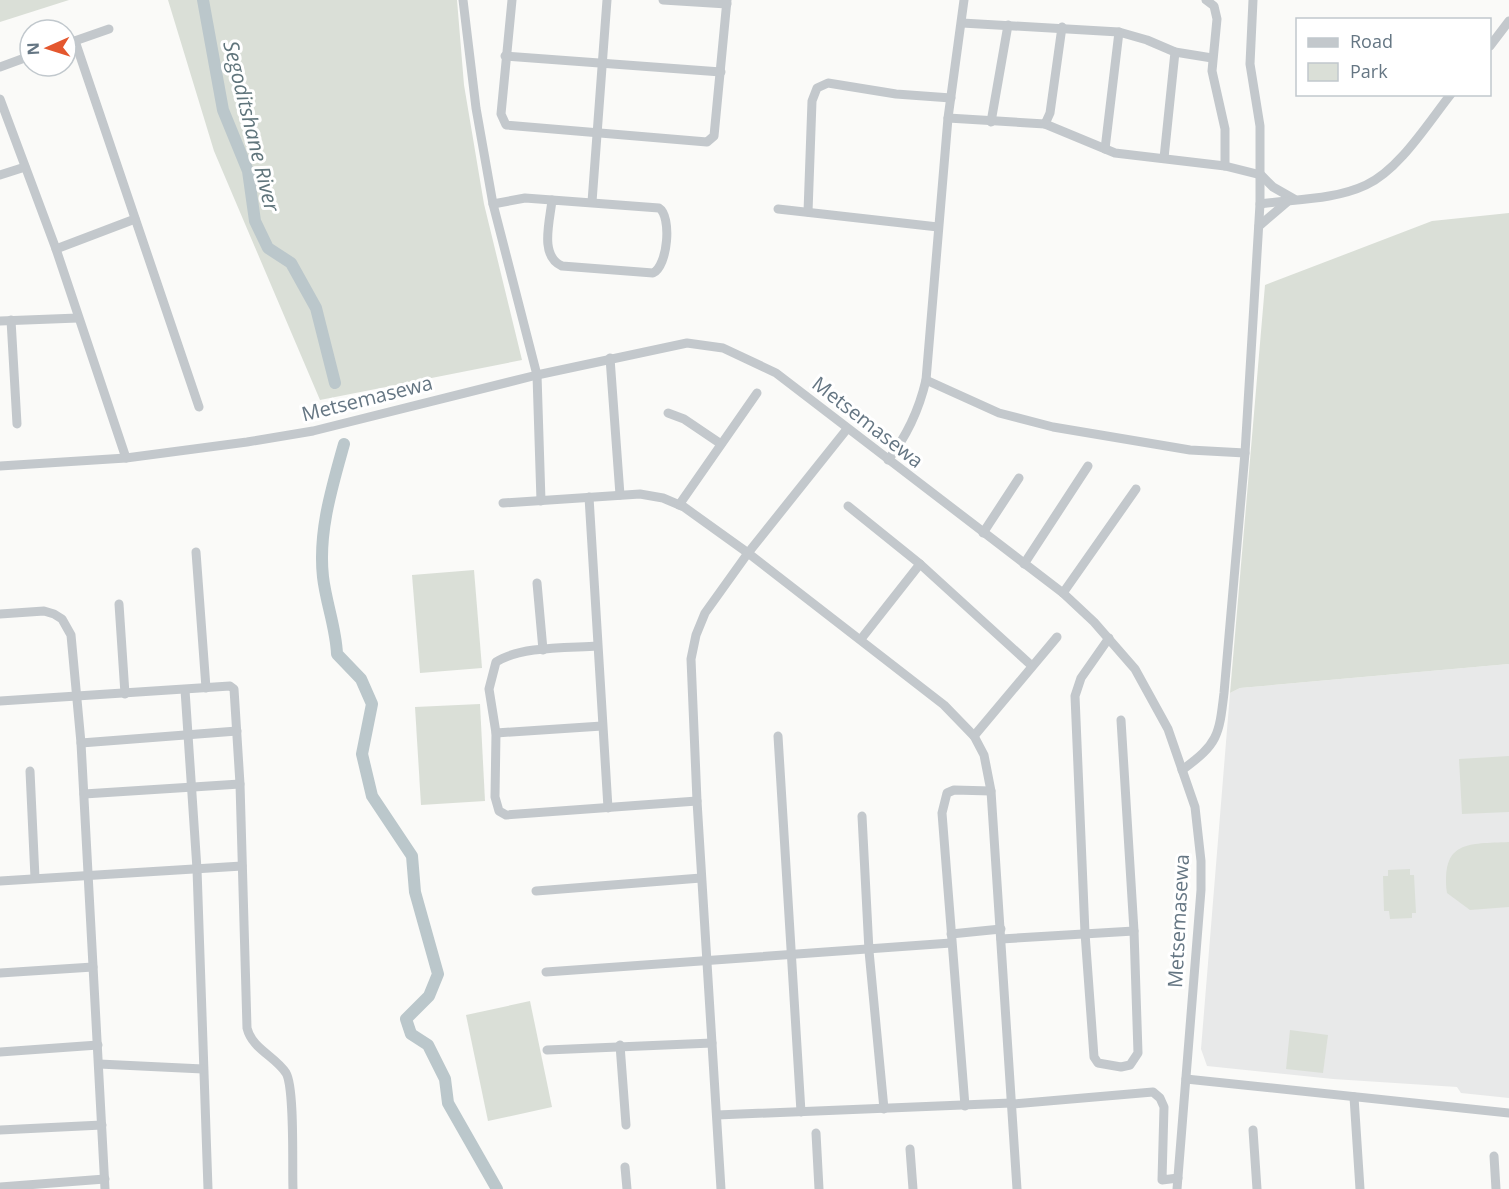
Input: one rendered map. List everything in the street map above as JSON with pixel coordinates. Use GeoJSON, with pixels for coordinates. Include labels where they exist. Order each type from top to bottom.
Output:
{"type":"FeatureCollection","features":[{"type":"Feature","properties":{"kind":"street"},"geometry":{"type":"LineString","coordinates":[[463,0],[474,96],[493,204],[537,375],[540,501]]}},
{"type":"Feature","properties":{"kind":"street"},"geometry":{"type":"LineString","coordinates":[[512,0],[501,114],[506,125],[712,140],[727,2],[663,0]]}},
{"type":"Feature","properties":{"kind":"street"},"geometry":{"type":"LineString","coordinates":[[592,202],[608,0]]}},
{"type":"Feature","properties":{"kind":"street"},"geometry":{"type":"LineString","coordinates":[[888,460],[900,444],[917,411],[926,380],[948,118],[964,0]]}},
{"type":"Feature","properties":{"kind":"street"},"geometry":{"type":"LineString","coordinates":[[1206,0],[1214,6],[1217,19],[1212,58],[1225,129],[1225,166]]}},
{"type":"Feature","properties":{"kind":"street"},"geometry":{"type":"LineString","coordinates":[[1182,770],[1214,743],[1221,722],[1245,453],[1260,204],[1260,126],[1251,64],[1253,0]]}},
{"type":"Feature","properties":{"kind":"street"},"geometry":{"type":"LineString","coordinates":[[1491,45],[1509,21]]}},
{"type":"Feature","properties":{"kind":"street"},"geometry":{"type":"LineString","coordinates":[[962,23],[1119,32],[1147,40],[1175,52],[1212,58]]}},
{"type":"Feature","properties":{"kind":"street"},"geometry":{"type":"LineString","coordinates":[[991,122],[1008,25]]}},
{"type":"Feature","properties":{"kind":"street"},"geometry":{"type":"LineString","coordinates":[[1045,124],[1050,113],[1062,27]]}},
{"type":"Feature","properties":{"kind":"street"},"geometry":{"type":"LineString","coordinates":[[78,39],[109,29]]}},
{"type":"Feature","properties":{"kind":"street"},"geometry":{"type":"LineString","coordinates":[[1105,149],[1119,32]]}},
{"type":"Feature","properties":{"kind":"street"},"geometry":{"type":"LineString","coordinates":[[1164,158],[1175,52]]}},
{"type":"Feature","properties":{"kind":"street"},"geometry":{"type":"LineString","coordinates":[[505,56],[721,72]]}},
{"type":"Feature","properties":{"kind":"street"},"geometry":{"type":"LineString","coordinates":[[0,67],[18,60]]}},
{"type":"Feature","properties":{"kind":"street"},"geometry":{"type":"LineString","coordinates":[[78,64],[135,219],[199,407]]}},
{"type":"Feature","properties":{"kind":"street"},"geometry":{"type":"LineString","coordinates":[[808,212],[812,101],[817,88],[828,83],[951,98]]}},
{"type":"Feature","properties":{"kind":"street"},"geometry":{"type":"LineString","coordinates":[[1260,204],[1355,190],[1380,177],[1449,96]]}},
{"type":"Feature","properties":{"kind":"street"},"geometry":{"type":"LineString","coordinates":[[0,99],[57,249],[126,458]]}},
{"type":"Feature","properties":{"kind":"street"},"geometry":{"type":"LineString","coordinates":[[948,118],[1045,124],[1105,149],[1225,166],[1261,175],[1293,199]]}},
{"type":"Feature","properties":{"kind":"street"},"geometry":{"type":"LineString","coordinates":[[0,175],[25,168]]}},
{"type":"Feature","properties":{"kind":"street"},"geometry":{"type":"LineString","coordinates":[[493,204],[525,198],[592,202],[663,210],[666,222],[664,260],[660,268],[653,273],[562,266],[556,263],[550,256],[548,245],[552,200]]}},
{"type":"Feature","properties":{"kind":"street"},"geometry":{"type":"LineString","coordinates":[[1259,226],[1281,205],[1293,199]]}},
{"type":"Feature","properties":{"kind":"street"},"geometry":{"type":"LineString","coordinates":[[778,209],[938,227]]}},
{"type":"Feature","properties":{"kind":"street"},"geometry":{"type":"LineString","coordinates":[[57,249],[135,219]]}},
{"type":"Feature","properties":{"kind":"street"},"geometry":{"type":"LineString","coordinates":[[0,321],[78,318]]}},
{"type":"Feature","properties":{"kind":"street"},"geometry":{"type":"LineString","coordinates":[[10,320],[17,424]]}},
{"type":"Feature","properties":{"kind":"street","name":"Metsemasewa"},"geometry":{"type":"LineString","coordinates":[[0,466],[126,458],[313,431],[537,375],[687,343],[723,348],[776,373],[1064,594],[1109,638],[1135,669],[1168,729],[1195,807],[1201,861],[1200,918],[1177,1189]]}},
{"type":"Feature","properties":{"kind":"street"},"geometry":{"type":"LineString","coordinates":[[610,358],[620,495]]}},
{"type":"Feature","properties":{"kind":"street"},"geometry":{"type":"LineString","coordinates":[[926,380],[999,413],[1053,427],[1190,450],[1245,453]]}},
{"type":"Feature","properties":{"kind":"street"},"geometry":{"type":"LineString","coordinates":[[679,505],[757,393]]}},
{"type":"Feature","properties":{"kind":"street"},"geometry":{"type":"LineString","coordinates":[[668,412],[684,419],[721,444]]}},
{"type":"Feature","properties":{"kind":"street"},"geometry":{"type":"LineString","coordinates":[[721,1189],[696,801],[691,659],[696,635],[705,613],[748,553],[847,429]]}},
{"type":"Feature","properties":{"kind":"street"},"geometry":{"type":"LineString","coordinates":[[1024,564],[1088,466]]}},
{"type":"Feature","properties":{"kind":"street"},"geometry":{"type":"LineString","coordinates":[[983,533],[1019,478]]}},
{"type":"Feature","properties":{"kind":"street"},"geometry":{"type":"LineString","coordinates":[[1064,594],[1136,489]]}},
{"type":"Feature","properties":{"kind":"street"},"geometry":{"type":"LineString","coordinates":[[503,503],[640,494],[663,498],[679,505],[748,553],[861,639],[944,705],[974,736],[984,755],[991,791],[1017,1189]]}},
{"type":"Feature","properties":{"kind":"street"},"geometry":{"type":"LineString","coordinates":[[589,497],[608,808]]}},
{"type":"Feature","properties":{"kind":"street"},"geometry":{"type":"LineString","coordinates":[[848,506],[920,564],[1032,666]]}},
{"type":"Feature","properties":{"kind":"street"},"geometry":{"type":"LineString","coordinates":[[196,552],[207,688]]}},
{"type":"Feature","properties":{"kind":"street"},"geometry":{"type":"LineString","coordinates":[[861,639],[920,564]]}},
{"type":"Feature","properties":{"kind":"street"},"geometry":{"type":"LineString","coordinates":[[537,583],[543,650]]}},
{"type":"Feature","properties":{"kind":"street"},"geometry":{"type":"LineString","coordinates":[[119,604],[125,694]]}},
{"type":"Feature","properties":{"kind":"street"},"geometry":{"type":"LineString","coordinates":[[0,614],[44,611],[62,619],[71,635],[81,743],[105,1184],[0,1187]]}},
{"type":"Feature","properties":{"kind":"street"},"geometry":{"type":"LineString","coordinates":[[974,736],[1057,637]]}},
{"type":"Feature","properties":{"kind":"street"},"geometry":{"type":"LineString","coordinates":[[1109,638],[1081,678],[1076,696],[1085,933],[1094,1057],[1098,1063],[1121,1068],[1130,1065],[1138,1053],[1134,931],[1121,720]]}},
{"type":"Feature","properties":{"kind":"street"},"geometry":{"type":"LineString","coordinates":[[597,646],[543,650],[505,656],[496,662],[489,688],[496,733],[496,806],[502,813],[513,815],[696,801]]}},
{"type":"Feature","properties":{"kind":"street"},"geometry":{"type":"LineString","coordinates":[[0,700],[230,686],[234,689],[240,784],[247,1028],[252,1041],[280,1066],[290,1082],[293,1189]]}},
{"type":"Feature","properties":{"kind":"street"},"geometry":{"type":"LineString","coordinates":[[185,690],[196,869],[208,1189]]}},
{"type":"Feature","properties":{"kind":"street"},"geometry":{"type":"LineString","coordinates":[[496,733],[602,726]]}},
{"type":"Feature","properties":{"kind":"street"},"geometry":{"type":"LineString","coordinates":[[81,743],[188,737],[237,731]]}},
{"type":"Feature","properties":{"kind":"street"},"geometry":{"type":"LineString","coordinates":[[778,736],[801,1112]]}},
{"type":"Feature","properties":{"kind":"street"},"geometry":{"type":"LineString","coordinates":[[30,771],[35,878]]}},
{"type":"Feature","properties":{"kind":"street"},"geometry":{"type":"LineString","coordinates":[[84,794],[240,784]]}},
{"type":"Feature","properties":{"kind":"street"},"geometry":{"type":"LineString","coordinates":[[965,1106],[942,813],[947,793],[954,790],[991,791]]}},
{"type":"Feature","properties":{"kind":"street"},"geometry":{"type":"LineString","coordinates":[[862,816],[869,951],[884,1109]]}},
{"type":"Feature","properties":{"kind":"street"},"geometry":{"type":"LineString","coordinates":[[0,881],[242,866]]}},
{"type":"Feature","properties":{"kind":"street"},"geometry":{"type":"LineString","coordinates":[[536,891],[701,878]]}},
{"type":"Feature","properties":{"kind":"street"},"geometry":{"type":"LineString","coordinates":[[546,972],[792,954],[869,951],[951,938],[1001,934],[1134,931]]}},
{"type":"Feature","properties":{"kind":"street"},"geometry":{"type":"LineString","coordinates":[[0,973],[93,967]]}},
{"type":"Feature","properties":{"kind":"street"},"geometry":{"type":"LineString","coordinates":[[547,1050],[620,1045],[712,1043]]}},
{"type":"Feature","properties":{"kind":"street"},"geometry":{"type":"LineString","coordinates":[[0,1052],[98,1045]]}},
{"type":"Feature","properties":{"kind":"street"},"geometry":{"type":"LineString","coordinates":[[620,1045],[626,1125]]}},
{"type":"Feature","properties":{"kind":"street"},"geometry":{"type":"LineString","coordinates":[[99,1064],[203,1069]]}},
{"type":"Feature","properties":{"kind":"street"},"geometry":{"type":"LineString","coordinates":[[1186,1079],[1509,1113]]}},
{"type":"Feature","properties":{"kind":"street"},"geometry":{"type":"LineString","coordinates":[[717,1115],[1011,1104],[1153,1092],[1160,1098],[1164,1107],[1162,1180],[1178,1178]]}},
{"type":"Feature","properties":{"kind":"street"},"geometry":{"type":"LineString","coordinates":[[1354,1097],[1360,1189]]}},
{"type":"Feature","properties":{"kind":"street"},"geometry":{"type":"LineString","coordinates":[[0,1130],[102,1125]]}},
{"type":"Feature","properties":{"kind":"street"},"geometry":{"type":"LineString","coordinates":[[1253,1130],[1257,1189]]}},
{"type":"Feature","properties":{"kind":"street"},"geometry":{"type":"LineString","coordinates":[[816,1133],[819,1189]]}},
{"type":"Feature","properties":{"kind":"street"},"geometry":{"type":"LineString","coordinates":[[910,1149],[913,1189]]}},
{"type":"Feature","properties":{"kind":"street"},"geometry":{"type":"LineString","coordinates":[[1494,1156],[1496,1189]]}},
{"type":"Feature","properties":{"kind":"street"},"geometry":{"type":"LineString","coordinates":[[625,1167],[627,1189]]}},
{"type":"Feature","properties":{"kind":"shaded area"},"geometry":{"type":"Polygon","coordinates":[[[1509,664],[1509,1098],[1461,1093],[1457,1087],[1333,1079],[1207,1066],[1201,1049],[1230,693],[1240,688],[1509,664]]]}},
{"type":"Feature","properties":{"kind":"green space"},"geometry":{"type":"Polygon","coordinates":[[[0,0],[69,0],[0,22],[0,0]]]}},
{"type":"Feature","properties":{"kind":"green space"},"geometry":{"type":"Polygon","coordinates":[[[168,0],[457,0],[464,85],[484,204],[522,360],[320,400],[214,151],[168,0]]]}},
{"type":"Feature","properties":{"kind":"green space"},"geometry":{"type":"Polygon","coordinates":[[[1509,213],[1509,664],[1240,688],[1230,693],[1265,285],[1432,221],[1509,213]]]}},
{"type":"Feature","properties":{"kind":"green space"},"geometry":{"type":"Polygon","coordinates":[[[474,570],[482,668],[420,673],[412,575],[474,570]]]}},
{"type":"Feature","properties":{"kind":"green space"},"geometry":{"type":"Polygon","coordinates":[[[480,704],[485,801],[421,805],[415,707],[480,704]]]}},
{"type":"Feature","properties":{"kind":"green space"},"geometry":{"type":"Polygon","coordinates":[[[1509,756],[1509,812],[1462,814],[1459,759],[1509,756]]]}},
{"type":"Feature","properties":{"kind":"green space"},"geometry":{"type":"Polygon","coordinates":[[[1509,842],[1509,907],[1470,910],[1447,893],[1448,863],[1460,848],[1481,843],[1509,842]]]}},
{"type":"Feature","properties":{"kind":"green space"},"geometry":{"type":"Polygon","coordinates":[[[1410,869],[1410,875],[1414,875],[1416,913],[1412,913],[1412,918],[1390,919],[1389,911],[1384,911],[1383,876],[1388,876],[1388,870],[1410,869]]]}},
{"type":"Feature","properties":{"kind":"green space"},"geometry":{"type":"Polygon","coordinates":[[[530,1001],[552,1107],[488,1121],[466,1015],[530,1001]]]}},
{"type":"Feature","properties":{"kind":"green space"},"geometry":{"type":"Polygon","coordinates":[[[1290,1030],[1328,1035],[1323,1073],[1286,1069],[1290,1030]]]}},
{"type":"Feature","properties":{"kind":"waterway","name":"Segoditshane River"},"geometry":{"type":"LineString","coordinates":[[203,0],[223,110],[248,171],[255,221],[268,248],[291,263],[316,308],[335,383]]}},
{"type":"Feature","properties":{"kind":"waterway","name":"Segoditshane River"},"geometry":{"type":"LineString","coordinates":[[344,444],[324,526],[322,543],[324,587],[337,654],[361,679],[372,704],[362,754],[372,796],[412,856],[415,892],[438,974],[429,996],[406,1019],[411,1034],[428,1045],[445,1079],[448,1103],[497,1189]]}}]}
